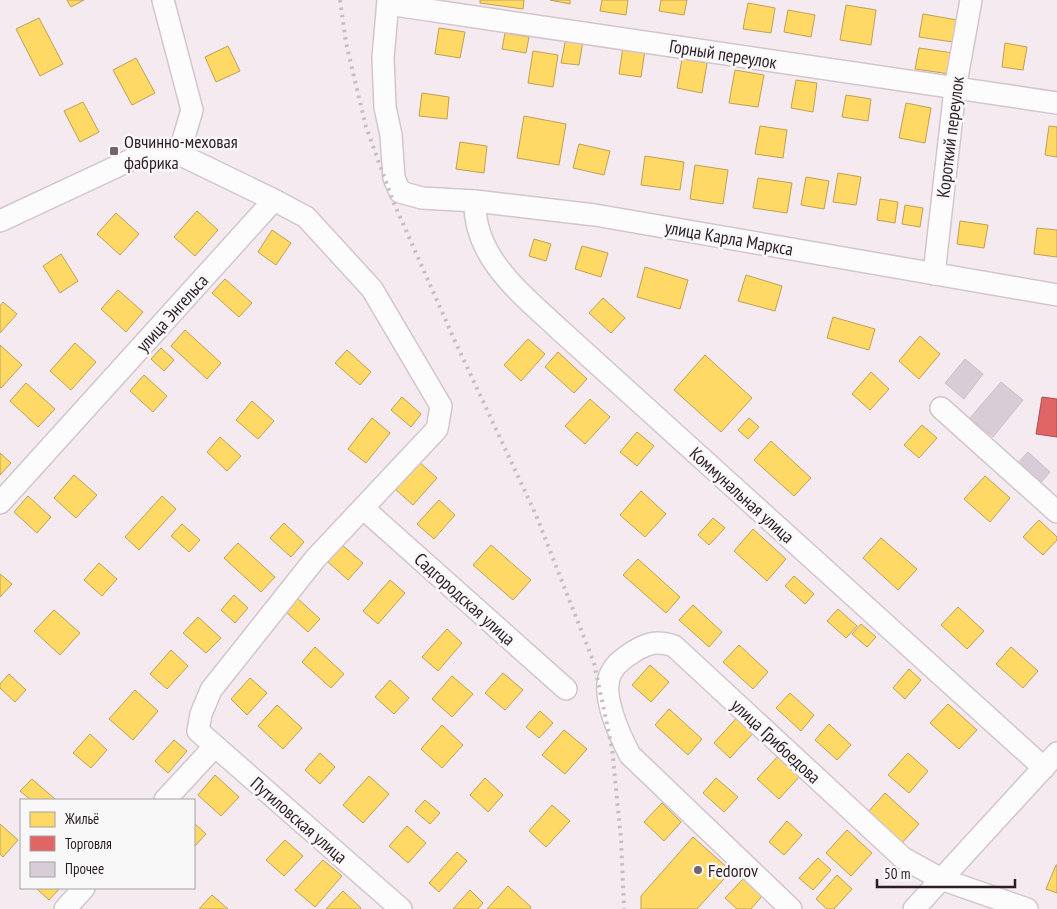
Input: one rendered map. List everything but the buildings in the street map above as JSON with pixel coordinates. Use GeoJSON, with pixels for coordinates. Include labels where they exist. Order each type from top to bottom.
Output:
{"type":"FeatureCollection","features":[{"type":"Feature","properties":{"kind":"street"},"geometry":{"type":"LineString","coordinates":[[163,0],[192,110],[179,154]]}},
{"type":"Feature","properties":{"kind":"street","name":"Короткий переулок"},"geometry":{"type":"LineString","coordinates":[[934,274],[955,89],[972,0]]}},
{"type":"Feature","properties":{"kind":"street","name":"Горный переулок"},"geometry":{"type":"LineString","coordinates":[[388,2],[1057,103]]}},
{"type":"Feature","properties":{"kind":"street","name":"улица Карла Маркса"},"geometry":{"type":"LineString","coordinates":[[388,2],[383,58],[384,107],[392,135],[394,178],[400,192],[422,198],[474,201],[595,215],[1057,295]]}},
{"type":"Feature","properties":{"kind":"street"},"geometry":{"type":"LineString","coordinates":[[0,221],[135,158],[179,154],[306,217],[372,290],[441,406],[437,429],[364,509]]}},
{"type":"Feature","properties":{"kind":"street","name":"улица Энгельса"},"geometry":{"type":"LineString","coordinates":[[0,503],[274,200]]}},
{"type":"Feature","properties":{"kind":"street","name":"Коммунальная улица"},"geometry":{"type":"LineString","coordinates":[[474,201],[474,213],[479,236],[501,273],[560,330],[1050,761]]}},
{"type":"Feature","properties":{"kind":"street"},"geometry":{"type":"LineString","coordinates":[[941,408],[1057,512]]}},
{"type":"Feature","properties":{"kind":"street","name":"Садгородская улица"},"geometry":{"type":"LineString","coordinates":[[364,509],[566,689]]}},
{"type":"Feature","properties":{"kind":"street","name":"Путиловская улица"},"geometry":{"type":"LineString","coordinates":[[364,509],[316,559],[211,690],[201,714],[198,731],[401,909]]}},
{"type":"Feature","properties":{"kind":"street","name":"улица Грибоедова"},"geometry":{"type":"LineString","coordinates":[[791,909],[630,755],[618,732],[612,713],[609,688],[610,674],[621,660],[641,647],[658,641],[674,646],[904,858],[941,879]]}},
{"type":"Feature","properties":{"kind":"street"},"geometry":{"type":"LineString","coordinates":[[166,799],[214,746]]}},
{"type":"Feature","properties":{"kind":"street"},"geometry":{"type":"LineString","coordinates":[[914,909],[1050,761]]}},
{"type":"Feature","properties":{"kind":"street"},"geometry":{"type":"LineString","coordinates":[[941,879],[1027,909]]}},
{"type":"Feature","properties":{"kind":"street"},"geometry":{"type":"LineString","coordinates":[[65,909],[83,889]]}},
{"type":"Feature","properties":{"kind":"railway"},"geometry":{"type":"LineString","coordinates":[[340,0],[346,43],[366,127],[393,201],[454,339],[536,515],[594,663],[612,748],[621,839],[624,909]]}},
{"type":"Feature","properties":{"kind":"place","name":"Овчинно-меховая фабрика"},"geometry":{"type":"Point","coordinates":[114,151]}},
{"type":"Feature","properties":{"kind":"place","name":"Fedorov"},"geometry":{"type":"Point","coordinates":[698,870]}}]}
